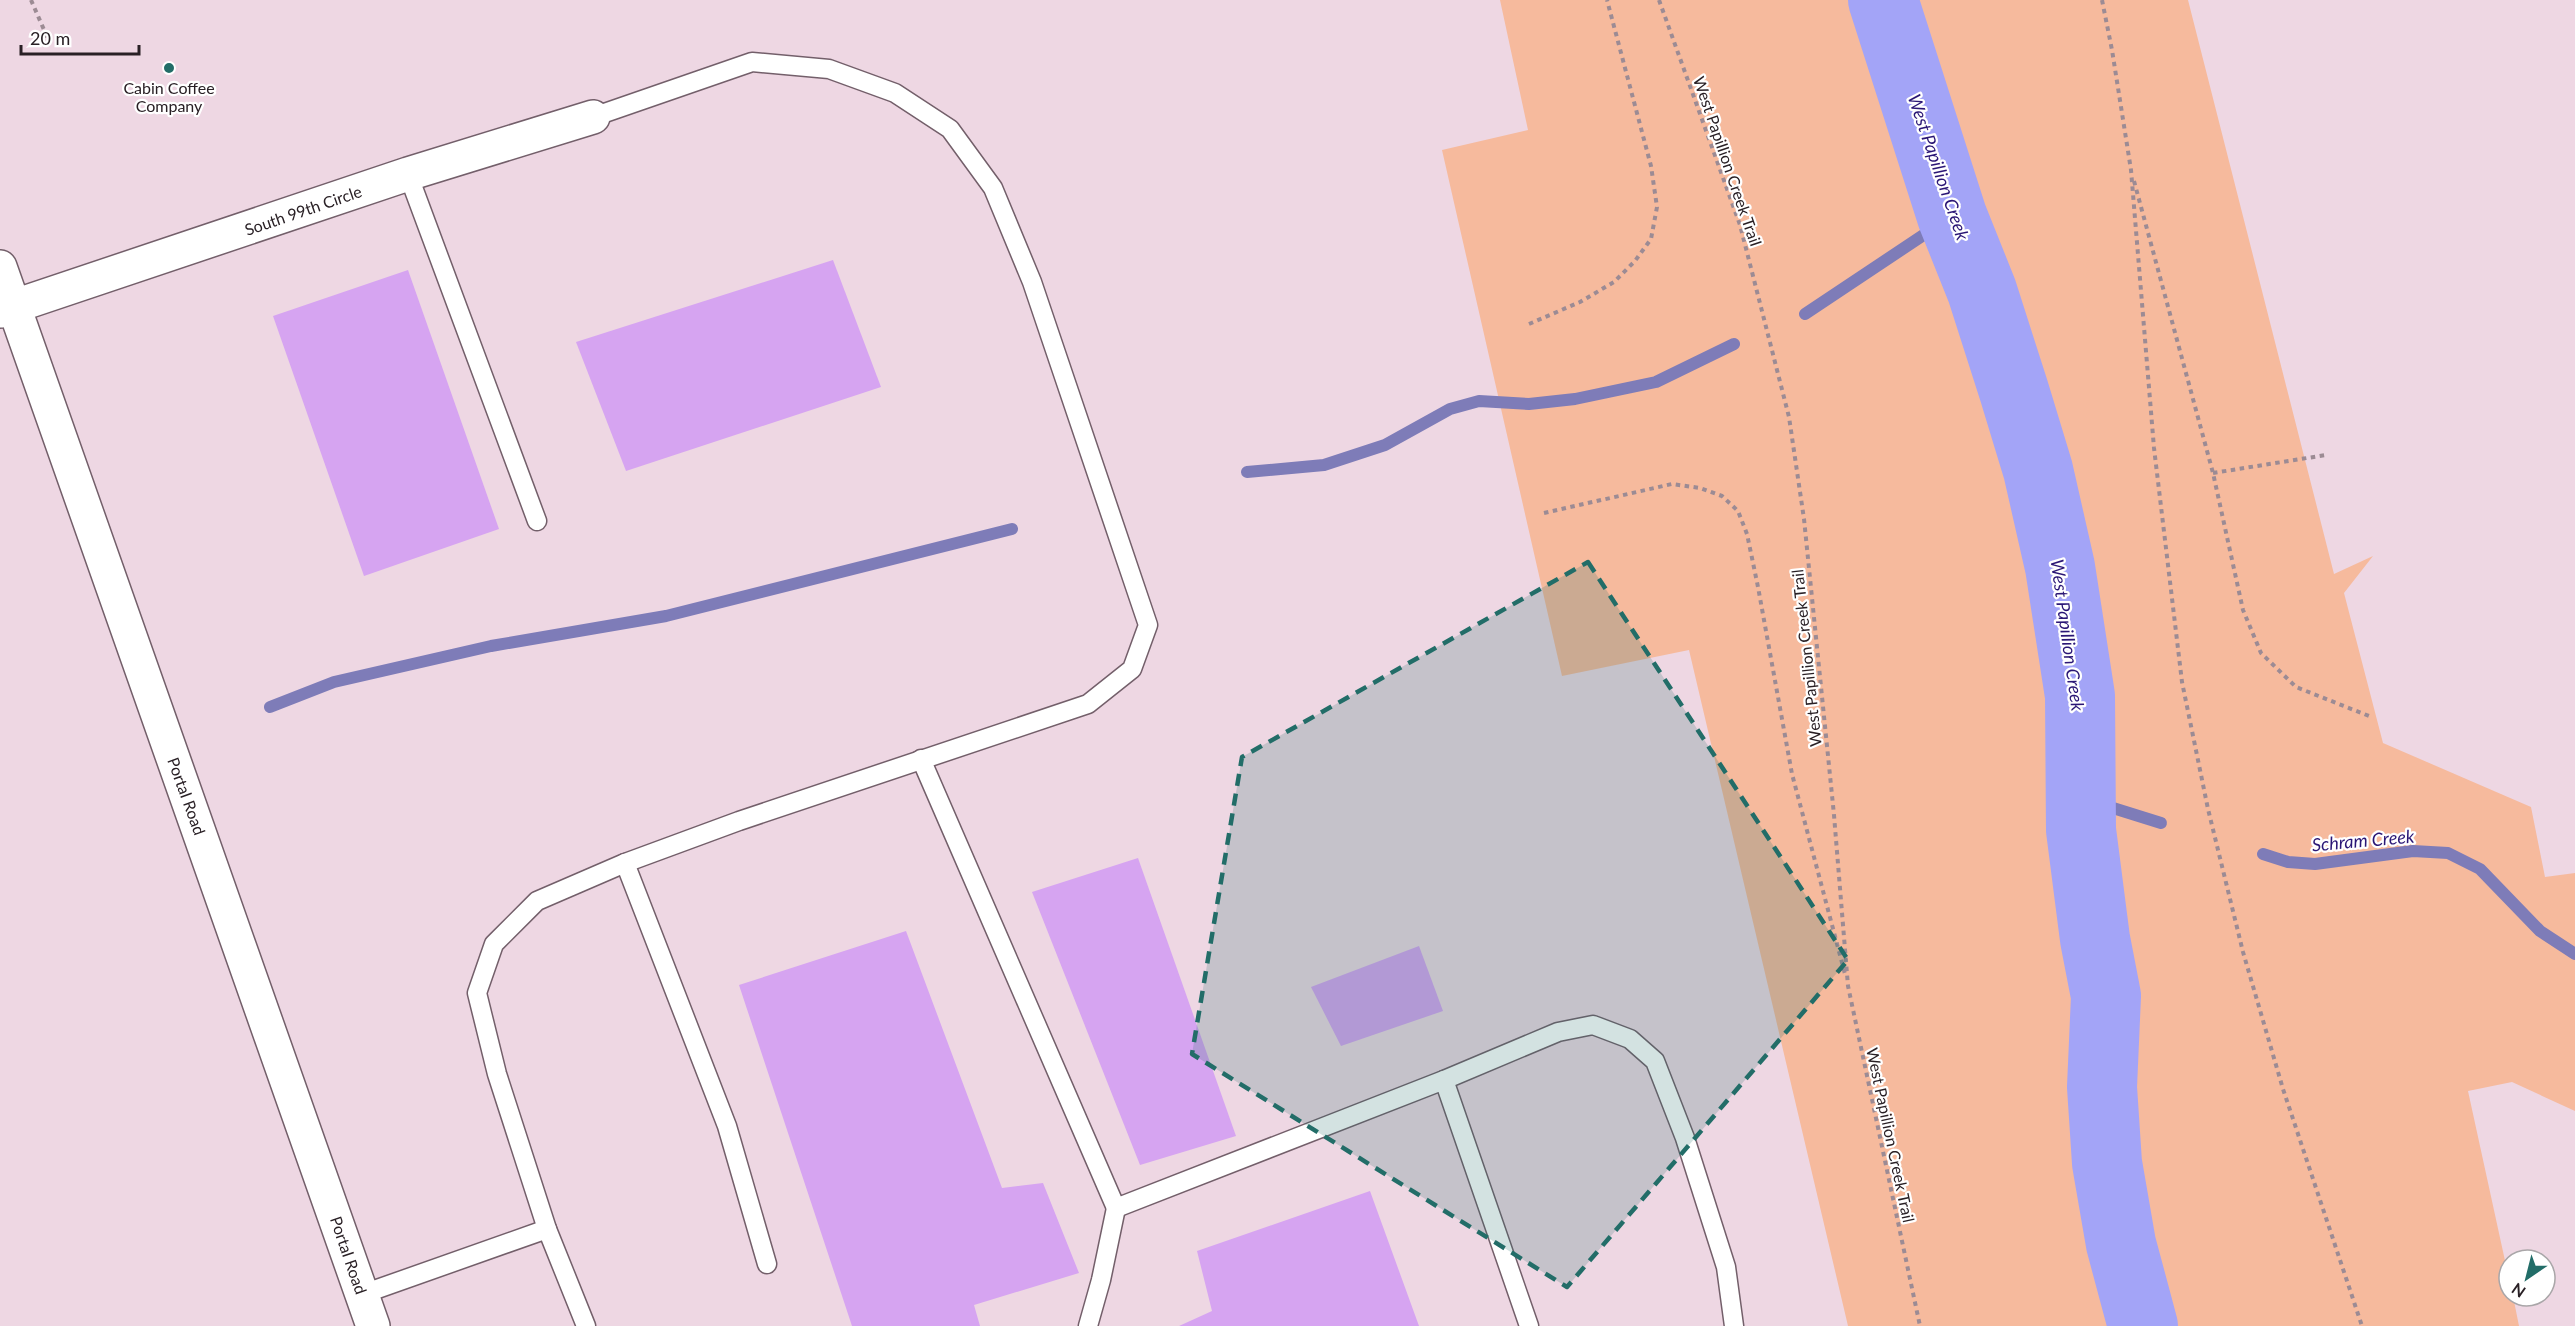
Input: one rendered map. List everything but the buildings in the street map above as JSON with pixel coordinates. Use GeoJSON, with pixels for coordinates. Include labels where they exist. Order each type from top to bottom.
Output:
{"type":"FeatureCollection","features":[{"type":"Feature","properties":{"kind":"main road","name":"South 99th Circle"},"geometry":{"type":"LineString","coordinates":[[7,309],[408,174],[593,117]]}},
{"type":"Feature","properties":{"kind":"main road","name":"Portal Road"},"geometry":{"type":"LineString","coordinates":[[0,267],[7,309],[373,1326]]}},
{"type":"Feature","properties":{"kind":"lane"},"geometry":{"type":"LineString","coordinates":[[586,1326],[547,1229],[497,1074],[477,993],[494,944],[537,901],[625,863],[921,759],[1088,704],[1132,669],[1148,625],[1032,282],[993,188],[950,129],[895,93],[829,69],[752,62],[593,117]]}},
{"type":"Feature","properties":{"kind":"lane"},"geometry":{"type":"LineString","coordinates":[[408,174],[537,520]]}},
{"type":"Feature","properties":{"kind":"lane"},"geometry":{"type":"LineString","coordinates":[[921,759],[1116,1208],[1101,1280],[1088,1326]]}},
{"type":"Feature","properties":{"kind":"lane"},"geometry":{"type":"LineString","coordinates":[[625,863],[727,1126],[767,1264]]}},
{"type":"Feature","properties":{"kind":"lane"},"geometry":{"type":"LineString","coordinates":[[1116,1208],[1444,1080],[1558,1032],[1593,1025],[1630,1040],[1655,1061],[1685,1138],[1726,1267],[1734,1326]]}},
{"type":"Feature","properties":{"kind":"lane"},"geometry":{"type":"LineString","coordinates":[[1444,1080],[1530,1326]]}},
{"type":"Feature","properties":{"kind":"lane"},"geometry":{"type":"LineString","coordinates":[[363,1294],[547,1229]]}},
{"type":"Feature","properties":{"kind":"path"},"geometry":{"type":"LineString","coordinates":[[31,0],[48,39]]}},
{"type":"Feature","properties":{"kind":"path"},"geometry":{"type":"LineString","coordinates":[[1529,324],[1580,302],[1614,282],[1635,261],[1651,238],[1657,207],[1651,166],[1607,0]]}},
{"type":"Feature","properties":{"kind":"path","name":"West Papillion Creek Trail"},"geometry":{"type":"LineString","coordinates":[[1659,0],[1740,225],[1789,417],[1804,519],[1834,814],[1848,986],[1920,1326]]}},
{"type":"Feature","properties":{"kind":"path"},"geometry":{"type":"LineString","coordinates":[[2102,0],[2131,170],[2154,448],[2184,693],[2208,809],[2243,952],[2283,1089],[2362,1326]]}},
{"type":"Feature","properties":{"kind":"path"},"geometry":{"type":"LineString","coordinates":[[2131,170],[2213,474],[2243,610],[2261,653],[2296,687],[2369,716]]}},
{"type":"Feature","properties":{"kind":"path"},"geometry":{"type":"LineString","coordinates":[[2213,474],[2326,455]]}},
{"type":"Feature","properties":{"kind":"path"},"geometry":{"type":"LineString","coordinates":[[1544,513],[1671,484],[1700,488],[1722,496],[1738,511],[1747,534],[1758,587],[1792,774],[1848,986]]}},
{"type":"Feature","properties":{"kind":"highlighted area"},"geometry":{"type":"Polygon","coordinates":[[[1588,562],[1848,960],[1567,1287],[1192,1054],[1242,757],[1588,562]]]}},
{"type":"Feature","properties":{"kind":"shaded area"},"geometry":{"type":"Polygon","coordinates":[[[1500,0],[2188,0],[2334,574],[2373,556],[2344,593],[2383,743],[2531,807],[2545,877],[2575,873],[2575,1111],[2512,1082],[2468,1091],[2502,1248],[2497,1248],[2497,1308],[2515,1308],[2519,1326],[1848,1326],[1689,650],[1562,676],[1442,150],[1528,130],[1500,0]]]}},
{"type":"Feature","properties":{"kind":"waterway","name":"West Papillion Creek"},"geometry":{"type":"LineString","coordinates":[[1883,0],[1952,216],[1982,291],[2014,391],[2038,470],[2060,567],[2080,696],[2081,830],[2095,939],[2106,996],[2102,1087],[2107,1163],[2121,1244],[2143,1326]]}},
{"type":"Feature","properties":{"kind":"waterway"},"geometry":{"type":"LineString","coordinates":[[1805,314],[1952,216]]}},
{"type":"Feature","properties":{"kind":"waterway"},"geometry":{"type":"LineString","coordinates":[[1247,472],[1324,465],[1385,445],[1450,409],[1479,401],[1529,404],[1575,399],[1656,382],[1734,344]]}},
{"type":"Feature","properties":{"kind":"waterway"},"geometry":{"type":"LineString","coordinates":[[270,707],[334,682],[491,646],[666,616],[1012,529]]}},
{"type":"Feature","properties":{"kind":"waterway","name":"Schram Creek"},"geometry":{"type":"LineString","coordinates":[[2081,798],[2161,823]]}},
{"type":"Feature","properties":{"kind":"waterway","name":"Schram Creek"},"geometry":{"type":"LineString","coordinates":[[2263,854],[2288,862],[2315,864],[2413,851],[2448,853],[2480,869],[2540,931],[2575,954]]}},
{"type":"Feature","properties":{"kind":"place","name":"Cabin Coffee Company"},"geometry":{"type":"Point","coordinates":[169,68]}}]}
